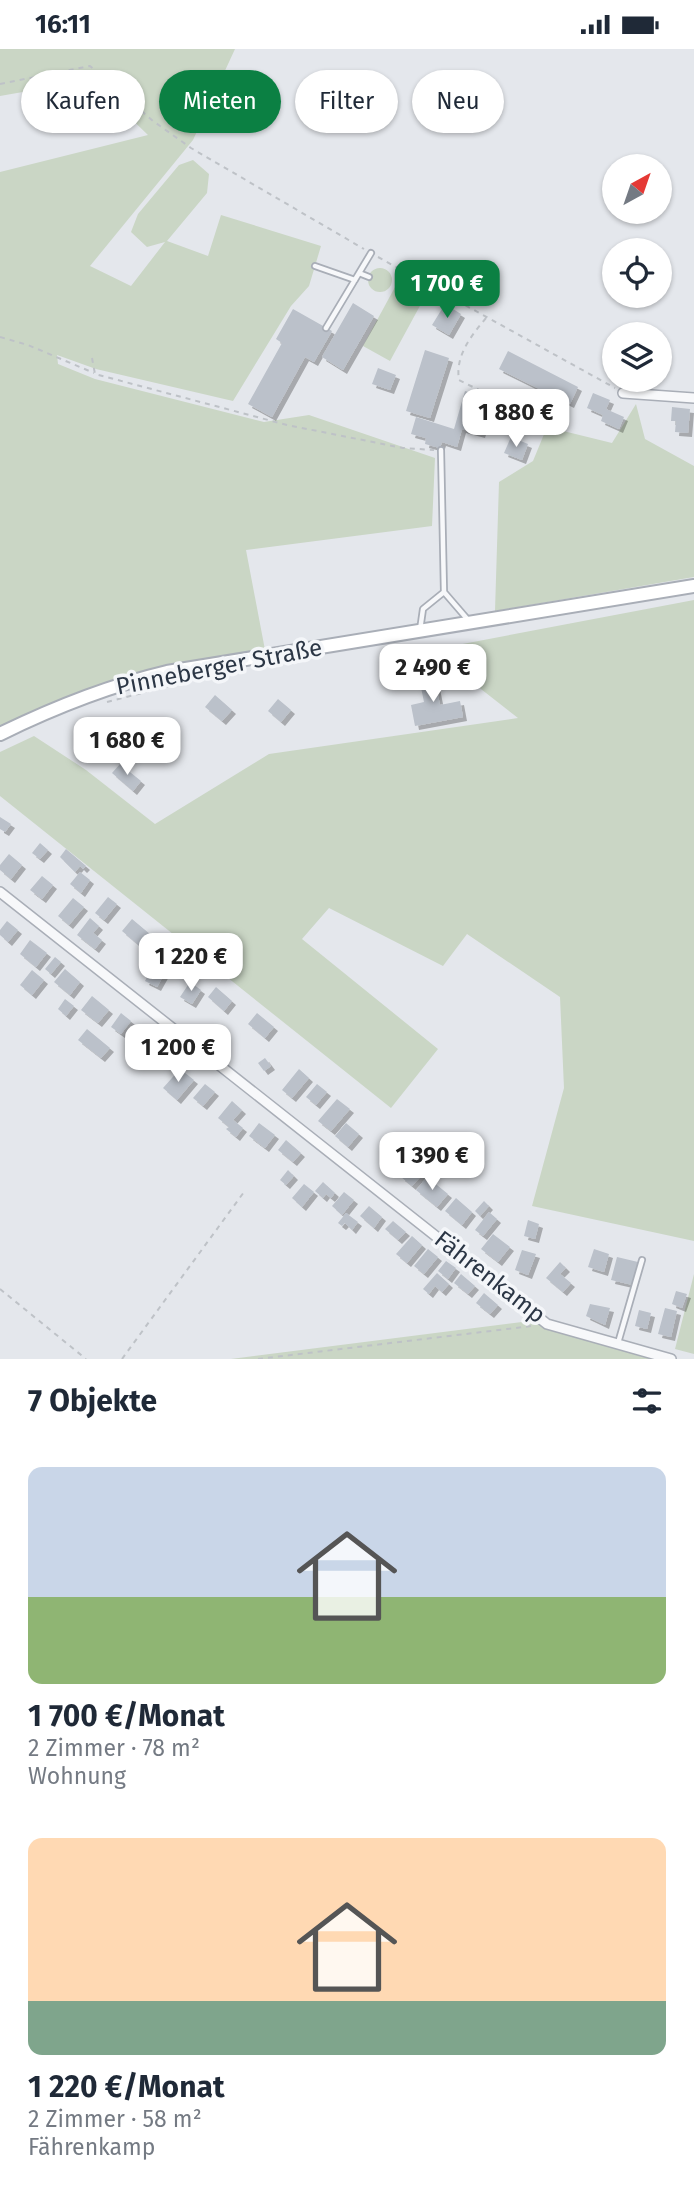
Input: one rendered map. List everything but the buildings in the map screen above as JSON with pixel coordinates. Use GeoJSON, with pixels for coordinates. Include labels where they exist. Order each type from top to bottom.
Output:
{"type":"FeatureCollection","features":[{"type":"Feature","properties":{"kind":"main road","name":"Pinneberger Straße"},"geometry":{"type":"LineString","coordinates":[[0,734],[51,709],[127,682],[181,670],[694,586]]}},
{"type":"Feature","properties":{"kind":"street"},"geometry":{"type":"LineString","coordinates":[[623,393],[694,398]]}},
{"type":"Feature","properties":{"kind":"street","name":"Fährenkamp"},"geometry":{"type":"LineString","coordinates":[[0,892],[547,1324],[671,1359]]}},
{"type":"Feature","properties":{"kind":"lane"},"geometry":{"type":"LineString","coordinates":[[326,328],[371,253]]}},
{"type":"Feature","properties":{"kind":"lane"},"geometry":{"type":"LineString","coordinates":[[315,266],[355,280]]}},
{"type":"Feature","properties":{"kind":"lane"},"geometry":{"type":"LineString","coordinates":[[359,273],[369,277]]}},
{"type":"Feature","properties":{"kind":"lane"},"geometry":{"type":"LineString","coordinates":[[441,450],[444,592],[472,624]]}},
{"type":"Feature","properties":{"kind":"lane"},"geometry":{"type":"LineString","coordinates":[[420,631],[423,609],[444,592]]}},
{"type":"Feature","properties":{"kind":"lane"},"geometry":{"type":"LineString","coordinates":[[618,1345],[642,1260]]}},
{"type":"Feature","properties":{"kind":"path"},"geometry":{"type":"LineString","coordinates":[[0,84],[90,66],[153,121],[191,148],[371,253],[623,393]]}},
{"type":"Feature","properties":{"kind":"path"},"geometry":{"type":"LineString","coordinates":[[486,317],[462,353],[457,370],[459,380],[510,406]]}},
{"type":"Feature","properties":{"kind":"path"},"geometry":{"type":"LineString","coordinates":[[0,337],[28,345],[95,374],[287,425],[403,447],[441,450]]}},
{"type":"Feature","properties":{"kind":"path"},"geometry":{"type":"LineString","coordinates":[[92,358],[95,374]]}},
{"type":"Feature","properties":{"kind":"path"},"geometry":{"type":"LineString","coordinates":[[108,702],[195,680]]}},
{"type":"Feature","properties":{"kind":"path"},"geometry":{"type":"LineString","coordinates":[[122,1359],[244,1192]]}},
{"type":"Feature","properties":{"kind":"path"},"geometry":{"type":"LineString","coordinates":[[0,1289],[86,1359]]}},
{"type":"Feature","properties":{"kind":"path"},"geometry":{"type":"LineString","coordinates":[[258,1359],[547,1324]]}},
{"type":"Feature","properties":{"kind":"green space"},"geometry":{"type":"Polygon","coordinates":[[[0,49],[235,49],[225,70],[159,70],[159,133],[196,133],[90,266],[131,286],[165,242],[147,247],[131,232],[138,214],[179,165],[193,160],[209,174],[207,193],[167,241],[208,256],[221,215],[321,246],[309,286],[291,306],[233,401],[96,369],[57,355],[58,364],[95,379],[264,422],[309,415],[435,458],[432,526],[246,550],[265,650],[68,701],[0,730],[0,172],[148,135],[145,132],[145,70],[21,70],[21,92],[0,96],[0,49]]]}},
{"type":"Feature","properties":{"kind":"green space"},"geometry":{"type":"Polygon","coordinates":[[[380,268],[388,272],[392,280],[388,288],[380,292],[372,288],[368,280],[372,272],[380,268]]]}},
{"type":"Feature","properties":{"kind":"green space"},"geometry":{"type":"Polygon","coordinates":[[[401,276],[428,291],[390,361],[363,346],[401,276]]]}},
{"type":"Feature","properties":{"kind":"green space"},"geometry":{"type":"Polygon","coordinates":[[[636,404],[645,439],[694,466],[694,577],[495,611],[499,482],[533,461],[547,427],[612,443],[636,404]]]}},
{"type":"Feature","properties":{"kind":"green space"},"geometry":{"type":"Polygon","coordinates":[[[694,600],[694,1241],[532,1206],[564,1088],[560,997],[467,934],[443,966],[329,908],[302,939],[438,1049],[391,1108],[0,796],[0,752],[34,736],[86,770],[155,824],[269,754],[518,718],[431,650],[694,600]]]}},
{"type":"Feature","properties":{"kind":"green space"},"geometry":{"type":"Polygon","coordinates":[[[694,1274],[694,1354],[675,1349],[694,1274]]]}},
{"type":"Feature","properties":{"kind":"green space"},"geometry":{"type":"Polygon","coordinates":[[[530,1321],[655,1359],[231,1359],[530,1321]]]}}]}
